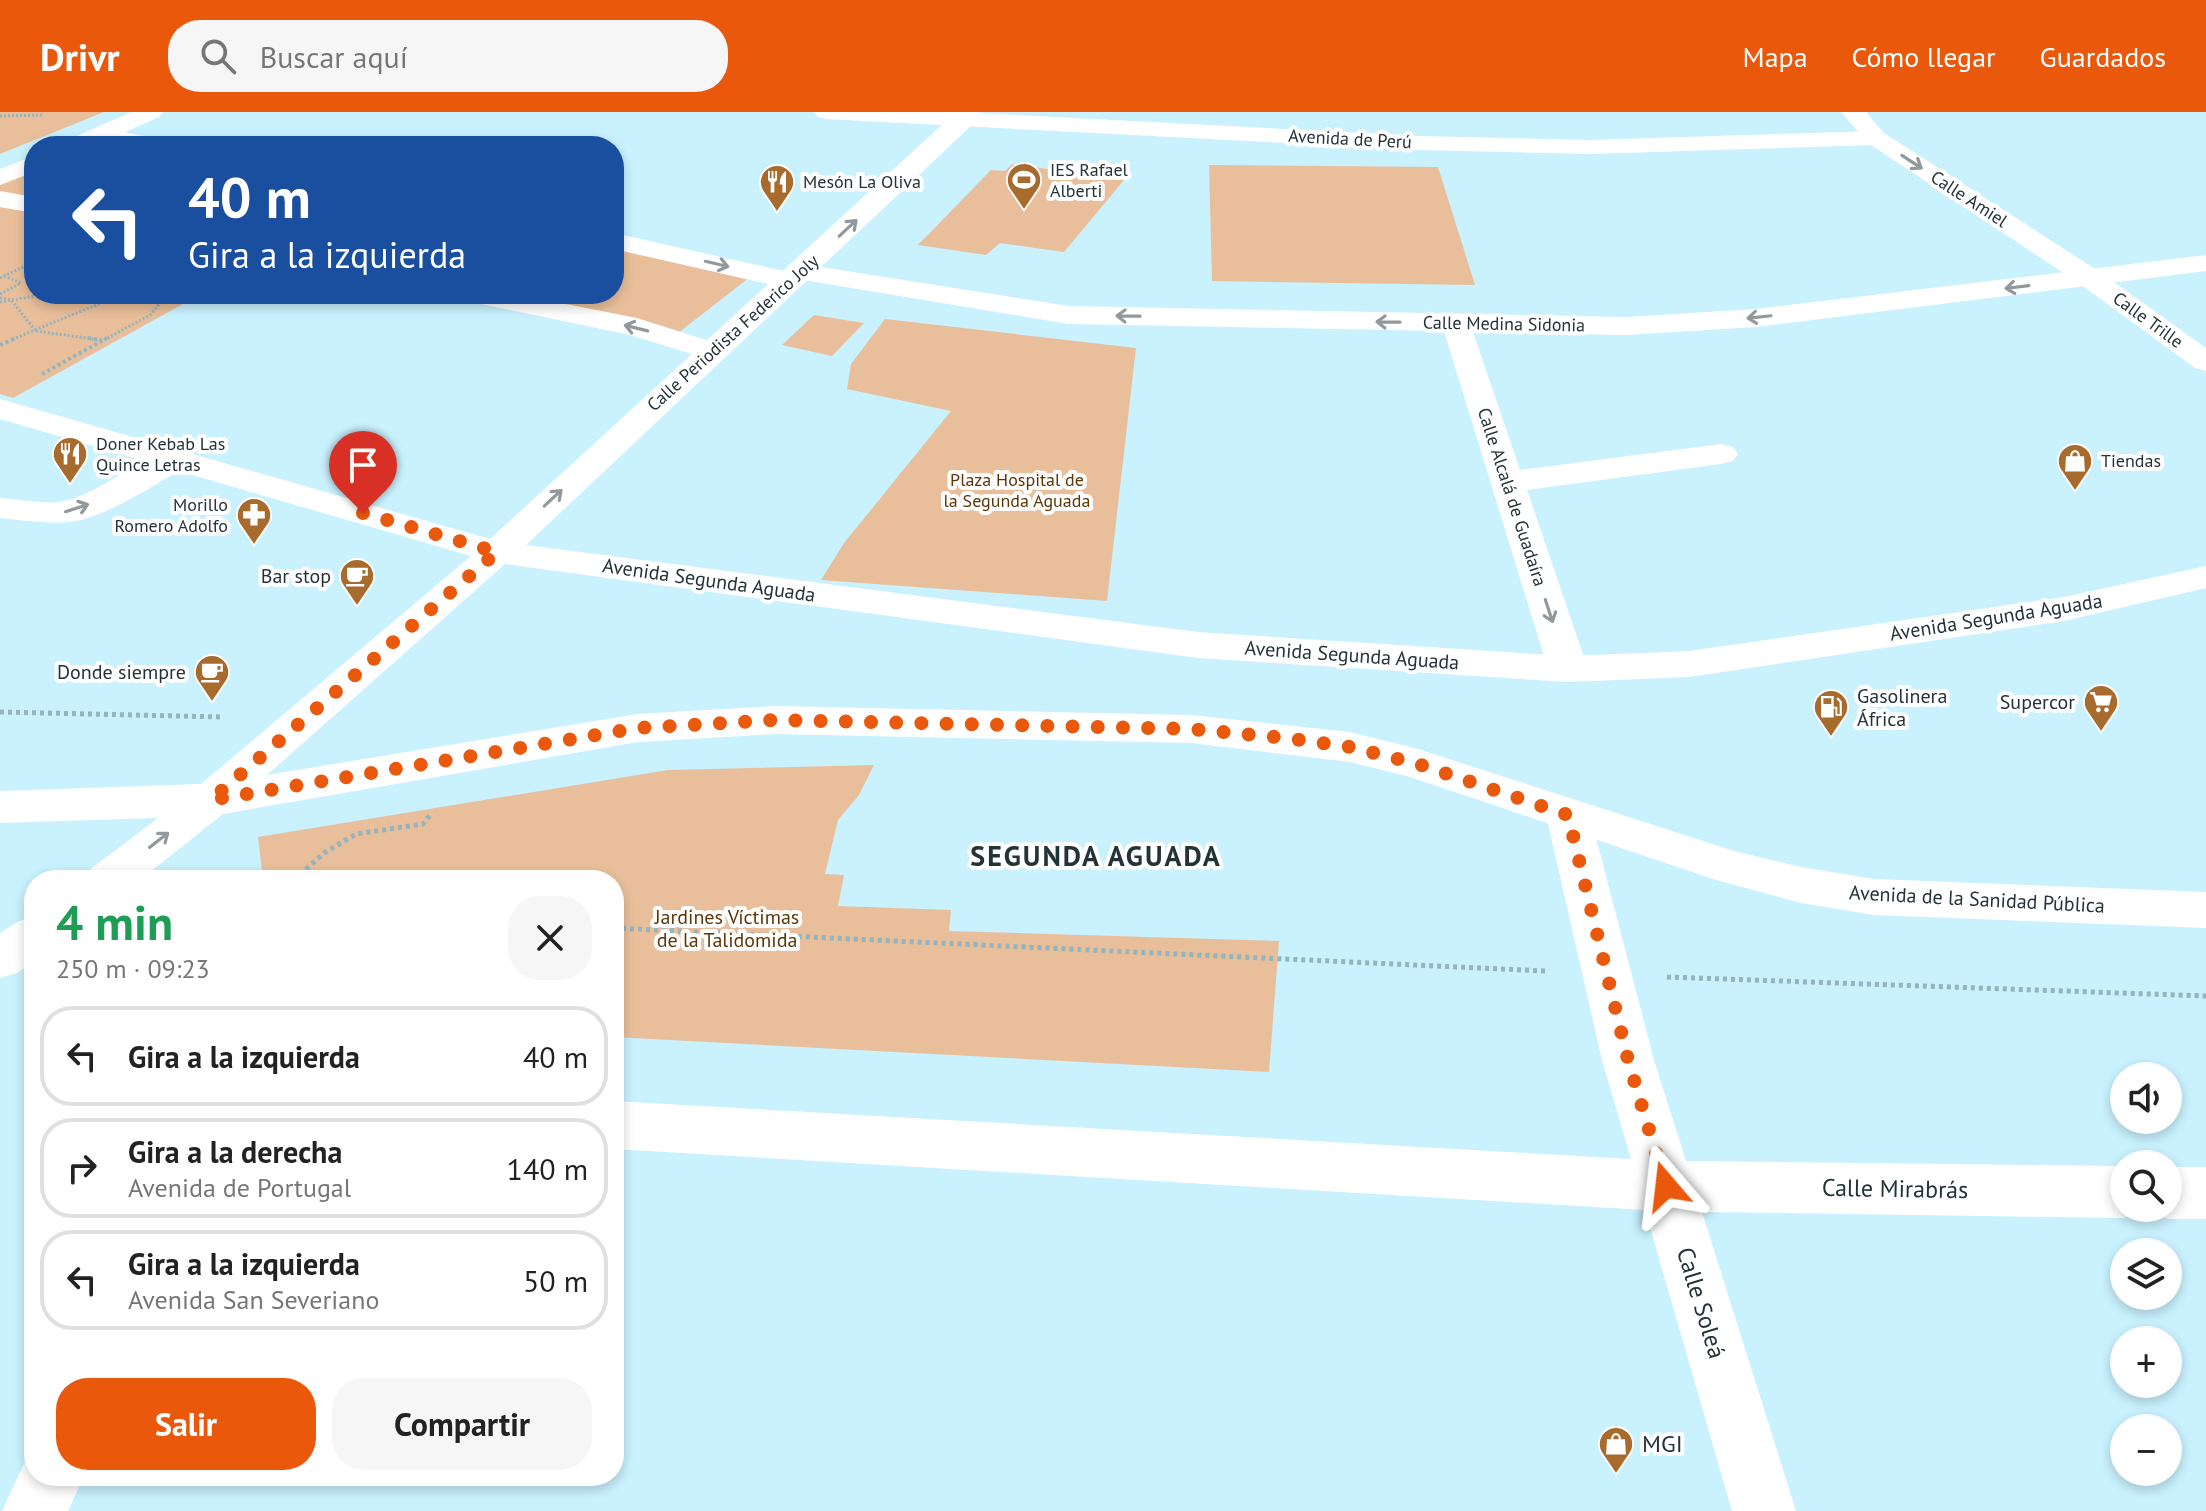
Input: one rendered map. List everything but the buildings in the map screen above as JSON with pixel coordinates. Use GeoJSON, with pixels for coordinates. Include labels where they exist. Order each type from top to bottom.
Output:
{"type":"FeatureCollection","features":[{"type":"Feature","properties":{"kind":"street"},"geometry":{"type":"LineString","coordinates":[[96,136],[151,112]]}},
{"type":"Feature","properties":{"kind":"street","name":"Avenida de Perú"},"geometry":{"type":"LineString","coordinates":[[826,112],[966,115],[1467,144],[1590,147],[1876,138]]}},
{"type":"Feature","properties":{"kind":"street","name":"Calle Amiel"},"geometry":{"type":"LineString","coordinates":[[1853,112],[1876,138],[2090,278]]}},
{"type":"Feature","properties":{"kind":"street","name":"Calle Periodista Federico Joly"},"geometry":{"type":"LineString","coordinates":[[121,870],[211,800],[497,552],[966,115]]}},
{"type":"Feature","properties":{"kind":"street"},"geometry":{"type":"LineString","coordinates":[[101,134],[111,136]]}},
{"type":"Feature","properties":{"kind":"street"},"geometry":{"type":"LineString","coordinates":[[0,178],[24,167]]}},
{"type":"Feature","properties":{"kind":"street"},"geometry":{"type":"LineString","coordinates":[[0,199],[24,203]]}},
{"type":"Feature","properties":{"kind":"street","name":"Calle Medina Sidonia"},"geometry":{"type":"LineString","coordinates":[[624,243],[795,276],[1069,315],[1456,324],[1626,326],[1756,318],[2206,263]]}},
{"type":"Feature","properties":{"kind":"street","name":"Calle Trille"},"geometry":{"type":"LineString","coordinates":[[2090,278],[2206,362]]}},
{"type":"Feature","properties":{"kind":"street"},"geometry":{"type":"LineString","coordinates":[[522,304],[637,327],[711,351]]}},
{"type":"Feature","properties":{"kind":"street","name":"Calle Alcalá de Guadaíra"},"geometry":{"type":"LineString","coordinates":[[1456,324],[1568,669]]}},
{"type":"Feature","properties":{"kind":"street","name":"Avenida Segunda Aguada"},"geometry":{"type":"LineString","coordinates":[[0,409],[497,552],[1198,645],[1568,669],[1689,664],[2064,609],[2206,577]]}},
{"type":"Feature","properties":{"kind":"street"},"geometry":{"type":"LineString","coordinates":[[1508,482],[1721,454]]}},
{"type":"Feature","properties":{"kind":"street"},"geometry":{"type":"LineString","coordinates":[[0,508],[70,512],[120,491],[175,459]]}},
{"type":"Feature","properties":{"kind":"street","name":"Avenida de la Sanidad Pública"},"geometry":{"type":"LineString","coordinates":[[0,807],[211,800],[638,728],[775,720],[1191,729],[1350,747],[1418,764],[1732,868],[1801,885],[1874,897],[2206,910]]}},
{"type":"Feature","properties":{"kind":"street","name":"Calle Soleá"},"geometry":{"type":"LineString","coordinates":[[1568,815],[1606,975],[1764,1511]]}},
{"type":"Feature","properties":{"kind":"street"},"geometry":{"type":"LineString","coordinates":[[0,959],[24,942]]}},
{"type":"Feature","properties":{"kind":"street","name":"Calle Mirabrás"},"geometry":{"type":"LineString","coordinates":[[624,1126],[1666,1186],[2110,1192]]}},
{"type":"Feature","properties":{"kind":"street"},"geometry":{"type":"LineString","coordinates":[[2182,1193],[2206,1193]]}},
{"type":"Feature","properties":{"kind":"street"},"geometry":{"type":"LineString","coordinates":[[34,1511],[47,1486]]}},
{"type":"Feature","properties":{"kind":"path"},"geometry":{"type":"LineString","coordinates":[[2,277],[24,267]]}},
{"type":"Feature","properties":{"kind":"path"},"geometry":{"type":"LineString","coordinates":[[0,298],[21,283],[2,277]]}},
{"type":"Feature","properties":{"kind":"path"},"geometry":{"type":"LineString","coordinates":[[0,298],[24,298]]}},
{"type":"Feature","properties":{"kind":"path"},"geometry":{"type":"LineString","coordinates":[[11,300],[35,330],[103,341]]}},
{"type":"Feature","properties":{"kind":"path"},"geometry":{"type":"LineString","coordinates":[[0,345],[99,304]]}},
{"type":"Feature","properties":{"kind":"path"},"geometry":{"type":"LineString","coordinates":[[40,375],[150,315],[159,304]]}},
{"type":"Feature","properties":{"kind":"path"},"geometry":{"type":"LineString","coordinates":[[305,870],[324,853],[356,834],[423,824],[432,812]]}},
{"type":"Feature","properties":{"kind":"path"},"geometry":{"type":"LineString","coordinates":[[624,928],[1606,975],[2206,996]]}},
{"type":"Feature","properties":{"kind":"green space"},"geometry":{"type":"Polygon","coordinates":[[[0,112],[104,112],[45,136],[24,136],[24,144],[0,154],[0,112]]]}},
{"type":"Feature","properties":{"kind":"green space","name":"IES Rafael Alberti"},"geometry":{"type":"Polygon","coordinates":[[[1012,164],[1124,180],[1064,252],[1000,243],[986,255],[918,245],[991,170],[1005,171],[1012,164]]]}},
{"type":"Feature","properties":{"kind":"green space"},"geometry":{"type":"Polygon","coordinates":[[[1209,165],[1438,167],[1475,285],[1212,281],[1209,165]]]}},
{"type":"Feature","properties":{"kind":"green space"},"geometry":{"type":"Polygon","coordinates":[[[24,174],[24,304],[183,304],[13,398],[0,394],[0,185],[24,174]]]}},
{"type":"Feature","properties":{"kind":"green space"},"geometry":{"type":"Polygon","coordinates":[[[624,251],[750,277],[669,340],[494,304],[624,304],[624,251]]]}},
{"type":"Feature","properties":{"kind":"green space"},"geometry":{"type":"Polygon","coordinates":[[[814,315],[864,323],[832,356],[782,345],[814,315]]]}},
{"type":"Feature","properties":{"kind":"green space","name":"Plaza Hospital de la Segunda Aguada"},"geometry":{"type":"Polygon","coordinates":[[[885,319],[1136,348],[1107,601],[821,580],[844,543],[951,411],[847,389],[851,364],[885,319]]]}},
{"type":"Feature","properties":{"kind":"green space","name":"Jardines Víctimas de la Talidomida"},"geometry":{"type":"Polygon","coordinates":[[[874,765],[859,795],[838,820],[825,874],[844,875],[838,906],[951,910],[949,931],[1279,941],[1269,1072],[624,1038],[624,870],[262,870],[258,837],[668,770],[874,765]]]}},
{"type":"Feature","properties":{"kind":"place","name":"IES Rafael Alberti"},"geometry":{"type":"Point","coordinates":[1024,211]}},
{"type":"Feature","properties":{"kind":"place","name":"Mesón La Oliva"},"geometry":{"type":"Point","coordinates":[777,213]}},
{"type":"Feature","properties":{"kind":"place","name":"Doner Kebab Las Quince Letras"},"geometry":{"type":"Point","coordinates":[70,485]}},
{"type":"Feature","properties":{"kind":"place","name":"Tiendas"},"geometry":{"type":"Point","coordinates":[2075,492]}},
{"type":"Feature","properties":{"kind":"place","name":"Morillo Romero Adolfo"},"geometry":{"type":"Point","coordinates":[254,546]}},
{"type":"Feature","properties":{"kind":"place","name":"Bar stop"},"geometry":{"type":"Point","coordinates":[357,607]}},
{"type":"Feature","properties":{"kind":"place","name":"Donde siempre"},"geometry":{"type":"Point","coordinates":[212,703]}},
{"type":"Feature","properties":{"kind":"place","name":"Supercor"},"geometry":{"type":"Point","coordinates":[2101,733]}},
{"type":"Feature","properties":{"kind":"place","name":"Gasolinera África"},"geometry":{"type":"Point","coordinates":[1831,738]}},
{"type":"Feature","properties":{"kind":"place","name":"MGI"},"geometry":{"type":"Point","coordinates":[1616,1475]}},
{"type":"Feature","properties":{"kind":"district","name":"SEGUNDA AGUADA"},"geometry":{"type":"Point","coordinates":[1096,856]}},
{"type":"Feature","properties":{"kind":"route"},"geometry":{"type":"LineString","coordinates":[[363,513],[497,552],[211,800],[638,728],[775,720],[1191,729],[1350,747],[1418,764],[1568,815],[1628,1060],[1666,1186]]}}]}
